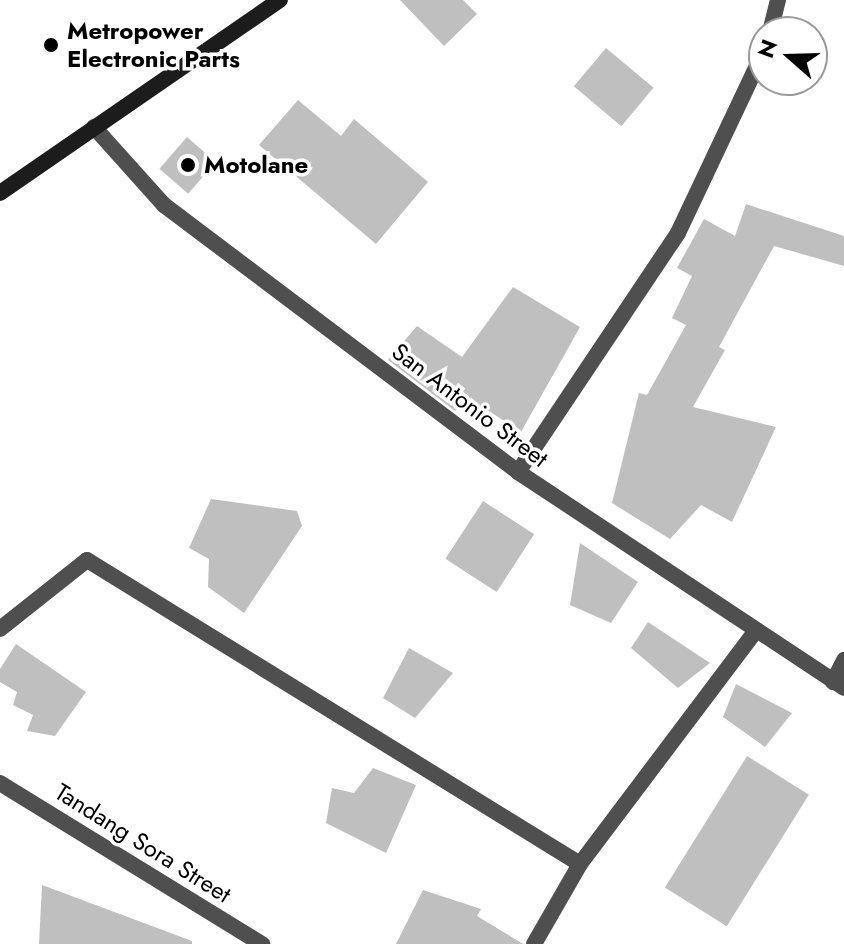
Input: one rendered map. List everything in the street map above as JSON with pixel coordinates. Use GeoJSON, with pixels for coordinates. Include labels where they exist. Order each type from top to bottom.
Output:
{"type":"FeatureCollection","features":[{"type":"Feature","properties":{"kind":"main road"},"geometry":{"type":"LineString","coordinates":[[0,193],[280,0]]}},
{"type":"Feature","properties":{"kind":"street"},"geometry":{"type":"LineString","coordinates":[[518,472],[678,233],[748,85]]}},
{"type":"Feature","properties":{"kind":"street","name":"San Antonio Street"},"geometry":{"type":"LineString","coordinates":[[94,127],[164,205],[518,472],[838,685]]}},
{"type":"Feature","properties":{"kind":"street"},"geometry":{"type":"LineString","coordinates":[[0,629],[87,560],[580,864]]}},
{"type":"Feature","properties":{"kind":"street"},"geometry":{"type":"LineString","coordinates":[[534,944],[580,864],[755,632]]}},
{"type":"Feature","properties":{"kind":"street"},"geometry":{"type":"LineString","coordinates":[[838,685],[844,660]]}},
{"type":"Feature","properties":{"kind":"street","name":"Tandang Sora Street"},"geometry":{"type":"LineString","coordinates":[[0,783],[262,944]]}},
{"type":"Feature","properties":{"kind":"building"},"geometry":{"type":"Polygon","coordinates":[[[400,0],[463,0],[477,14],[444,46],[400,0]]]}},
{"type":"Feature","properties":{"kind":"building"},"geometry":{"type":"Polygon","coordinates":[[[606,48],[653,88],[621,126],[574,86],[606,48]]]}},
{"type":"Feature","properties":{"kind":"building"},"geometry":{"type":"Polygon","coordinates":[[[298,100],[341,136],[354,119],[428,182],[376,244],[259,145],[298,100]]]}},
{"type":"Feature","properties":{"kind":"building","name":"Motolane"},"geometry":{"type":"Polygon","coordinates":[[[187,137],[216,162],[188,194],[159,169],[187,137]]]}},
{"type":"Feature","properties":{"kind":"building"},"geometry":{"type":"Polygon","coordinates":[[[746,204],[844,236],[844,266],[774,246],[719,347],[725,350],[693,407],[776,427],[732,522],[701,505],[670,539],[612,503],[639,393],[647,395],[686,325],[672,318],[692,276],[677,268],[704,219],[735,236],[746,204]]]}},
{"type":"Feature","properties":{"kind":"building"},"geometry":{"type":"Polygon","coordinates":[[[513,287],[580,327],[521,432],[469,398],[455,411],[388,360],[417,326],[462,357],[513,287]]]}},
{"type":"Feature","properties":{"kind":"building"},"geometry":{"type":"Polygon","coordinates":[[[211,499],[297,511],[302,526],[244,613],[208,587],[209,559],[189,548],[211,499]]]}},
{"type":"Feature","properties":{"kind":"building"},"geometry":{"type":"Polygon","coordinates":[[[483,501],[534,534],[497,592],[445,559],[483,501]]]}},
{"type":"Feature","properties":{"kind":"building"},"geometry":{"type":"Polygon","coordinates":[[[580,543],[638,582],[611,623],[570,605],[580,543]]]}},
{"type":"Feature","properties":{"kind":"building"},"geometry":{"type":"Polygon","coordinates":[[[648,622],[710,663],[678,688],[631,648],[648,622]]]}},
{"type":"Feature","properties":{"kind":"building"},"geometry":{"type":"Polygon","coordinates":[[[16,644],[86,692],[55,736],[27,731],[33,715],[13,705],[17,692],[0,682],[0,669],[16,644]]]}},
{"type":"Feature","properties":{"kind":"building"},"geometry":{"type":"Polygon","coordinates":[[[409,648],[453,673],[415,718],[383,698],[409,648]]]}},
{"type":"Feature","properties":{"kind":"building"},"geometry":{"type":"Polygon","coordinates":[[[736,684],[792,713],[765,747],[723,717],[736,684]]]}},
{"type":"Feature","properties":{"kind":"building"},"geometry":{"type":"Polygon","coordinates":[[[747,756],[809,795],[727,926],[665,887],[747,756]]]}},
{"type":"Feature","properties":{"kind":"building"},"geometry":{"type":"Polygon","coordinates":[[[373,768],[416,785],[386,853],[326,823],[332,788],[354,793],[373,768]]]}},
{"type":"Feature","properties":{"kind":"building"},"geometry":{"type":"Polygon","coordinates":[[[42,885],[192,941],[192,944],[39,944],[42,885]]]}},
{"type":"Feature","properties":{"kind":"building"},"geometry":{"type":"Polygon","coordinates":[[[423,890],[481,909],[477,916],[523,944],[396,944],[423,890]]]}},
{"type":"Feature","properties":{"kind":"place","name":"Metropower Electronic Parts"},"geometry":{"type":"Point","coordinates":[51,45]}},
{"type":"Feature","properties":{"kind":"place","name":"Motolane"},"geometry":{"type":"Point","coordinates":[188,165]}}]}
